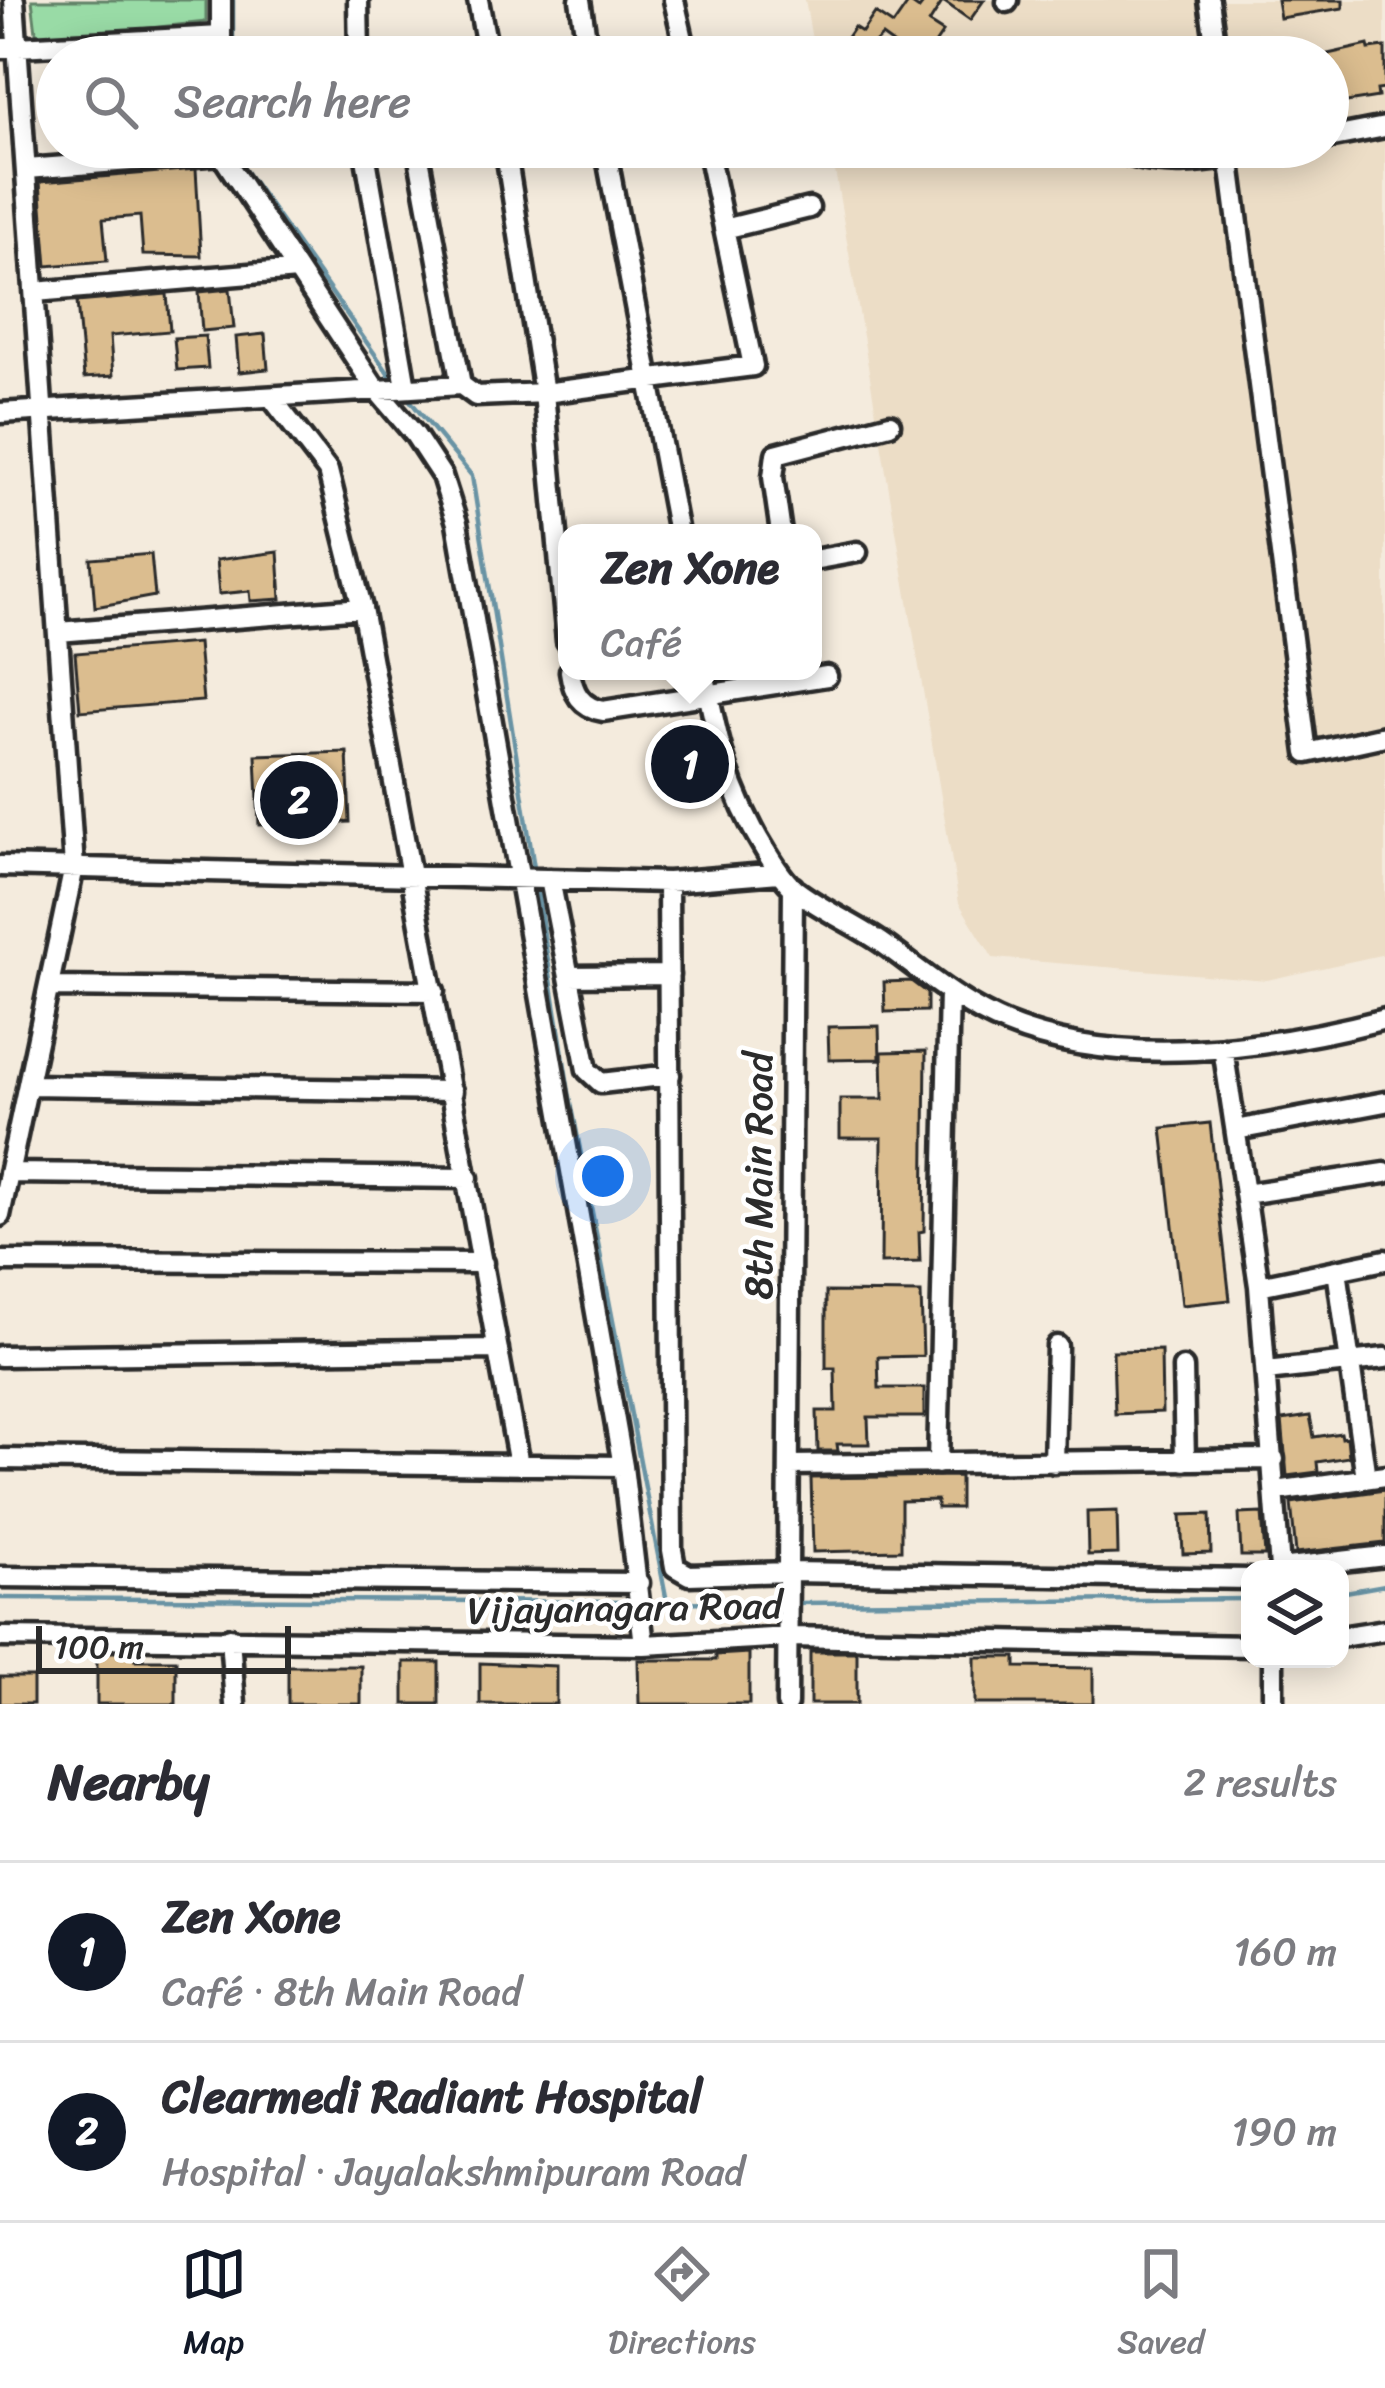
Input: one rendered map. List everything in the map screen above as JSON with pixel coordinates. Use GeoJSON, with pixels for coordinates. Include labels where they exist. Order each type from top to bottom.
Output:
{"type":"FeatureCollection","features":[{"type":"Feature","properties":{"kind":"street"},"geometry":{"type":"LineString","coordinates":[[0,1216],[74,867],[27,169],[9,48],[14,0]]}},
{"type":"Feature","properties":{"kind":"street"},"geometry":{"type":"LineString","coordinates":[[221,0],[221,36]]}},
{"type":"Feature","properties":{"kind":"street"},"geometry":{"type":"LineString","coordinates":[[358,0],[358,36]]}},
{"type":"Feature","properties":{"kind":"street"},"geometry":{"type":"LineString","coordinates":[[478,0],[485,36]]}},
{"type":"Feature","properties":{"kind":"street"},"geometry":{"type":"LineString","coordinates":[[580,0],[586,36]]}},
{"type":"Feature","properties":{"kind":"street"},"geometry":{"type":"LineString","coordinates":[[674,0],[682,36]]}},
{"type":"Feature","properties":{"kind":"street"},"geometry":{"type":"LineString","coordinates":[[1209,0],[1214,36]]}},
{"type":"Feature","properties":{"kind":"street"},"geometry":{"type":"LineString","coordinates":[[1349,134],[1385,127]]}},
{"type":"Feature","properties":{"kind":"street"},"geometry":{"type":"LineString","coordinates":[[27,169],[37,168]]}},
{"type":"Feature","properties":{"kind":"street"},"geometry":{"type":"LineString","coordinates":[[232,168],[376,388],[442,476],[457,523],[623,1466],[644,1645]]}},
{"type":"Feature","properties":{"kind":"street"},"geometry":{"type":"LineString","coordinates":[[368,168],[406,387]]}},
{"type":"Feature","properties":{"kind":"street"},"geometry":{"type":"LineString","coordinates":[[420,168],[461,385]]}},
{"type":"Feature","properties":{"kind":"street"},"geometry":{"type":"LineString","coordinates":[[508,168],[544,393],[558,544]]}},
{"type":"Feature","properties":{"kind":"street"},"geometry":{"type":"LineString","coordinates":[[609,168],[676,524]]}},
{"type":"Feature","properties":{"kind":"street"},"geometry":{"type":"LineString","coordinates":[[0,412],[461,385],[476,396],[544,393],[753,366],[711,168]]}},
{"type":"Feature","properties":{"kind":"street"},"geometry":{"type":"LineString","coordinates":[[1231,168],[1307,753],[1385,736]]}},
{"type":"Feature","properties":{"kind":"street"},"geometry":{"type":"LineString","coordinates":[[724,229],[808,208]]}},
{"type":"Feature","properties":{"kind":"street"},"geometry":{"type":"LineString","coordinates":[[35,292],[297,270]]}},
{"type":"Feature","properties":{"kind":"street"},"geometry":{"type":"LineString","coordinates":[[271,397],[328,471],[362,608],[519,1465]]}},
{"type":"Feature","properties":{"kind":"street"},"geometry":{"type":"LineString","coordinates":[[780,524],[773,477],[776,454],[890,424]]}},
{"type":"Feature","properties":{"kind":"street"},"geometry":{"type":"LineString","coordinates":[[822,558],[857,552]]}},
{"type":"Feature","properties":{"kind":"street"},"geometry":{"type":"LineString","coordinates":[[58,632],[362,608]]}},
{"type":"Feature","properties":{"kind":"street"},"geometry":{"type":"LineString","coordinates":[[822,677],[827,676]]}},
{"type":"Feature","properties":{"kind":"street"},"geometry":{"type":"LineString","coordinates":[[572,680],[577,698],[590,709],[603,710],[799,680]]}},
{"type":"Feature","properties":{"kind":"street"},"geometry":{"type":"LineString","coordinates":[[706,680],[727,778],[741,812],[786,880],[949,992],[1006,1024],[1065,1041],[1168,1051],[1384,1026]]}},
{"type":"Feature","properties":{"kind":"street"},"geometry":{"type":"LineString","coordinates":[[0,866],[668,882],[786,880]]}},
{"type":"Feature","properties":{"kind":"street"},"geometry":{"type":"LineString","coordinates":[[550,879],[587,1070],[601,1083],[670,1075]]}},
{"type":"Feature","properties":{"kind":"street","name":"8th Main Road"},"geometry":{"type":"LineString","coordinates":[[786,880],[787,1704]]}},
{"type":"Feature","properties":{"kind":"street"},"geometry":{"type":"LineString","coordinates":[[668,882],[675,1567],[689,1575],[789,1572],[1241,1579]]}},
{"type":"Feature","properties":{"kind":"street"},"geometry":{"type":"LineString","coordinates":[[569,976],[669,975]]}},
{"type":"Feature","properties":{"kind":"street"},"geometry":{"type":"LineString","coordinates":[[49,986],[434,991]]}},
{"type":"Feature","properties":{"kind":"street"},"geometry":{"type":"LineString","coordinates":[[938,1464],[949,992]]}},
{"type":"Feature","properties":{"kind":"street"},"geometry":{"type":"LineString","coordinates":[[1223,1048],[1259,1286],[1280,1560]]}},
{"type":"Feature","properties":{"kind":"street"},"geometry":{"type":"LineString","coordinates":[[28,1085],[452,1091]]}},
{"type":"Feature","properties":{"kind":"street"},"geometry":{"type":"LineString","coordinates":[[1235,1130],[1385,1102]]}},
{"type":"Feature","properties":{"kind":"street"},"geometry":{"type":"LineString","coordinates":[[9,1173],[468,1178]]}},
{"type":"Feature","properties":{"kind":"street"},"geometry":{"type":"LineString","coordinates":[[1245,1194],[1385,1173]]}},
{"type":"Feature","properties":{"kind":"street"},"geometry":{"type":"LineString","coordinates":[[1259,1286],[1385,1260]]}},
{"type":"Feature","properties":{"kind":"street"},"geometry":{"type":"LineString","coordinates":[[0,1261],[483,1262]]}},
{"type":"Feature","properties":{"kind":"street"},"geometry":{"type":"LineString","coordinates":[[1276,1491],[1376,1477],[1350,1364],[1337,1270]]}},
{"type":"Feature","properties":{"kind":"street"},"geometry":{"type":"LineString","coordinates":[[1054,1463],[1057,1346]]}},
{"type":"Feature","properties":{"kind":"street"},"geometry":{"type":"LineString","coordinates":[[0,1356],[499,1349]]}},
{"type":"Feature","properties":{"kind":"street"},"geometry":{"type":"LineString","coordinates":[[1266,1371],[1385,1358]]}},
{"type":"Feature","properties":{"kind":"street"},"geometry":{"type":"LineString","coordinates":[[1183,1368],[1185,1461]]}},
{"type":"Feature","properties":{"kind":"street"},"geometry":{"type":"LineString","coordinates":[[790,1465],[1274,1459]]}},
{"type":"Feature","properties":{"kind":"street"},"geometry":{"type":"LineString","coordinates":[[0,1460],[623,1466]]}},
{"type":"Feature","properties":{"kind":"street"},"geometry":{"type":"LineString","coordinates":[[1349,1560],[1385,1556]]}},
{"type":"Feature","properties":{"kind":"street"},"geometry":{"type":"LineString","coordinates":[[0,1577],[638,1583]]}},
{"type":"Feature","properties":{"kind":"street"},"geometry":{"type":"LineString","coordinates":[[1349,1636],[1385,1630]]}},
{"type":"Feature","properties":{"kind":"street","name":"Vijayanagara Road"},"geometry":{"type":"LineString","coordinates":[[0,1637],[644,1645],[789,1637],[1241,1646]]}},
{"type":"Feature","properties":{"kind":"street"},"geometry":{"type":"LineString","coordinates":[[230,1638],[235,1704]]}},
{"type":"Feature","properties":{"kind":"street"},"geometry":{"type":"LineString","coordinates":[[1273,1668],[1273,1704]]}},
{"type":"Feature","properties":{"kind":"shaded area"},"geometry":{"type":"Polygon","coordinates":[[[805,0],[1385,0],[1385,954],[1267,980],[993,958],[959,903],[835,168],[1349,168],[1349,36],[811,36],[805,0]]]}},
{"type":"Feature","properties":{"kind":"green space"},"geometry":{"type":"Polygon","coordinates":[[[32,0],[206,0],[206,22],[36,36],[32,0]]]}},
{"type":"Feature","properties":{"kind":"building"},"geometry":{"type":"Polygon","coordinates":[[[926,0],[984,0],[970,20],[943,1],[929,23],[943,32],[940,36],[848,36],[854,27],[862,32],[875,13],[893,25],[909,2],[919,9],[926,0]]]}},
{"type":"Feature","properties":{"kind":"building"},"geometry":{"type":"Polygon","coordinates":[[[1277,0],[1343,0],[1343,8],[1280,18],[1277,0]]]}},
{"type":"Feature","properties":{"kind":"building"},"geometry":{"type":"Polygon","coordinates":[[[1385,47],[1385,89],[1377,90],[1378,97],[1349,102],[1349,49],[1385,47]]]}},
{"type":"Feature","properties":{"kind":"building"},"geometry":{"type":"Polygon","coordinates":[[[196,169],[201,256],[143,255],[140,216],[103,219],[107,261],[47,266],[40,182],[196,169]]]}},
{"type":"Feature","properties":{"kind":"building"},"geometry":{"type":"Polygon","coordinates":[[[230,289],[234,328],[202,331],[199,292],[230,289]]]}},
{"type":"Feature","properties":{"kind":"building"},"geometry":{"type":"Polygon","coordinates":[[[167,294],[170,331],[110,336],[113,376],[84,378],[77,302],[167,294]]]}},
{"type":"Feature","properties":{"kind":"building"},"geometry":{"type":"Polygon","coordinates":[[[265,334],[268,369],[239,372],[236,337],[265,334]]]}},
{"type":"Feature","properties":{"kind":"building"},"geometry":{"type":"Polygon","coordinates":[[[205,336],[208,368],[177,370],[174,338],[205,336]]]}},
{"type":"Feature","properties":{"kind":"building"},"geometry":{"type":"Polygon","coordinates":[[[278,552],[281,599],[251,601],[250,591],[219,594],[216,560],[278,552]]]}},
{"type":"Feature","properties":{"kind":"building"},"geometry":{"type":"Polygon","coordinates":[[[151,554],[155,596],[95,607],[91,559],[151,554]]]}},
{"type":"Feature","properties":{"kind":"building"},"geometry":{"type":"Polygon","coordinates":[[[198,643],[203,701],[80,711],[75,653],[198,643]]]}},
{"type":"Feature","properties":{"kind":"building"},"geometry":{"type":"Polygon","coordinates":[[[347,752],[350,822],[259,825],[256,755],[347,752]]]}},
{"type":"Feature","properties":{"kind":"building"},"geometry":{"type":"Polygon","coordinates":[[[911,981],[927,993],[927,1011],[885,1012],[884,982],[911,981]]]}},
{"type":"Feature","properties":{"kind":"building"},"geometry":{"type":"Polygon","coordinates":[[[879,1026],[880,1059],[829,1060],[828,1027],[879,1026]]]}},
{"type":"Feature","properties":{"kind":"building"},"geometry":{"type":"Polygon","coordinates":[[[926,1051],[920,1262],[881,1263],[882,1138],[840,1138],[840,1099],[883,1099],[882,1052],[926,1051]]]}},
{"type":"Feature","properties":{"kind":"building"},"geometry":{"type":"Polygon","coordinates":[[[1210,1123],[1230,1300],[1182,1305],[1162,1128],[1210,1123]]]}},
{"type":"Feature","properties":{"kind":"building"},"geometry":{"type":"Polygon","coordinates":[[[826,1292],[921,1293],[923,1356],[878,1357],[879,1388],[924,1388],[924,1417],[868,1417],[869,1444],[837,1444],[838,1451],[818,1451],[817,1411],[836,1411],[835,1368],[826,1368],[826,1292]]]}},
{"type":"Feature","properties":{"kind":"building"},"geometry":{"type":"Polygon","coordinates":[[[1161,1350],[1162,1412],[1115,1414],[1113,1351],[1161,1350]]]}},
{"type":"Feature","properties":{"kind":"building"},"geometry":{"type":"Polygon","coordinates":[[[1310,1416],[1314,1437],[1341,1433],[1342,1438],[1347,1437],[1349,1457],[1317,1462],[1318,1472],[1287,1476],[1282,1420],[1310,1416]]]}},
{"type":"Feature","properties":{"kind":"building"},"geometry":{"type":"Polygon","coordinates":[[[960,1476],[960,1508],[937,1508],[937,1500],[901,1501],[901,1550],[813,1552],[811,1478],[960,1476]]]}},
{"type":"Feature","properties":{"kind":"building"},"geometry":{"type":"Polygon","coordinates":[[[1385,1490],[1385,1543],[1296,1553],[1291,1503],[1385,1490]]]}},
{"type":"Feature","properties":{"kind":"building"},"geometry":{"type":"Polygon","coordinates":[[[1117,1511],[1118,1554],[1088,1555],[1087,1512],[1117,1511]]]}},
{"type":"Feature","properties":{"kind":"building"},"geometry":{"type":"Polygon","coordinates":[[[1262,1513],[1265,1556],[1241,1556],[1239,1514],[1262,1513]]]}},
{"type":"Feature","properties":{"kind":"building"},"geometry":{"type":"Polygon","coordinates":[[[1210,1514],[1211,1553],[1183,1554],[1181,1515],[1210,1514]]]}},
{"type":"Feature","properties":{"kind":"building"},"geometry":{"type":"Polygon","coordinates":[[[97,1652],[135,1652],[135,1660],[176,1660],[176,1704],[97,1704],[97,1652]]]}},
{"type":"Feature","properties":{"kind":"building"},"geometry":{"type":"Polygon","coordinates":[[[810,1652],[857,1652],[857,1704],[810,1704],[810,1652]]]}},
{"type":"Feature","properties":{"kind":"building"},"geometry":{"type":"Polygon","coordinates":[[[749,1653],[749,1704],[639,1704],[638,1660],[716,1660],[716,1655],[749,1653]]]}},
{"type":"Feature","properties":{"kind":"building"},"geometry":{"type":"Polygon","coordinates":[[[975,1657],[1016,1657],[1016,1667],[1093,1668],[1093,1704],[975,1704],[975,1657]]]}},
{"type":"Feature","properties":{"kind":"building"},"geometry":{"type":"Polygon","coordinates":[[[404,1662],[439,1662],[439,1704],[404,1704],[404,1662]]]}},
{"type":"Feature","properties":{"kind":"building"},"geometry":{"type":"Polygon","coordinates":[[[480,1663],[556,1666],[556,1704],[480,1704],[480,1663]]]}},
{"type":"Feature","properties":{"kind":"building"},"geometry":{"type":"Polygon","coordinates":[[[288,1666],[361,1666],[361,1704],[288,1704],[288,1666]]]}},
{"type":"Feature","properties":{"kind":"building"},"geometry":{"type":"Polygon","coordinates":[[[0,1677],[33,1677],[33,1704],[0,1704],[0,1677]]]}},
{"type":"Feature","properties":{"kind":"waterway"},"geometry":{"type":"LineString","coordinates":[[233,0],[233,36]]}},
{"type":"Feature","properties":{"kind":"waterway"},"geometry":{"type":"LineString","coordinates":[[244,168],[396,384]]}},
{"type":"Feature","properties":{"kind":"waterway"},"geometry":{"type":"LineString","coordinates":[[403,392],[472,476],[535,874]]}},
{"type":"Feature","properties":{"kind":"waterway"},"geometry":{"type":"LineString","coordinates":[[536,885],[569,1092],[667,1602],[785,1603]]}},
{"type":"Feature","properties":{"kind":"waterway"},"geometry":{"type":"LineString","coordinates":[[1349,1591],[1385,1585]]}},
{"type":"Feature","properties":{"kind":"waterway"},"geometry":{"type":"LineString","coordinates":[[0,1598],[630,1602]]}},
{"type":"Feature","properties":{"kind":"waterway"},"geometry":{"type":"LineString","coordinates":[[796,1603],[1241,1599]]}},
{"type":"Feature","properties":{"kind":"place","name":"Zen Xone"},"geometry":{"type":"Point","coordinates":[690,764]}},
{"type":"Feature","properties":{"kind":"place","name":"Clearmedi Radiant Hospital"},"geometry":{"type":"Point","coordinates":[299,800]}}]}
